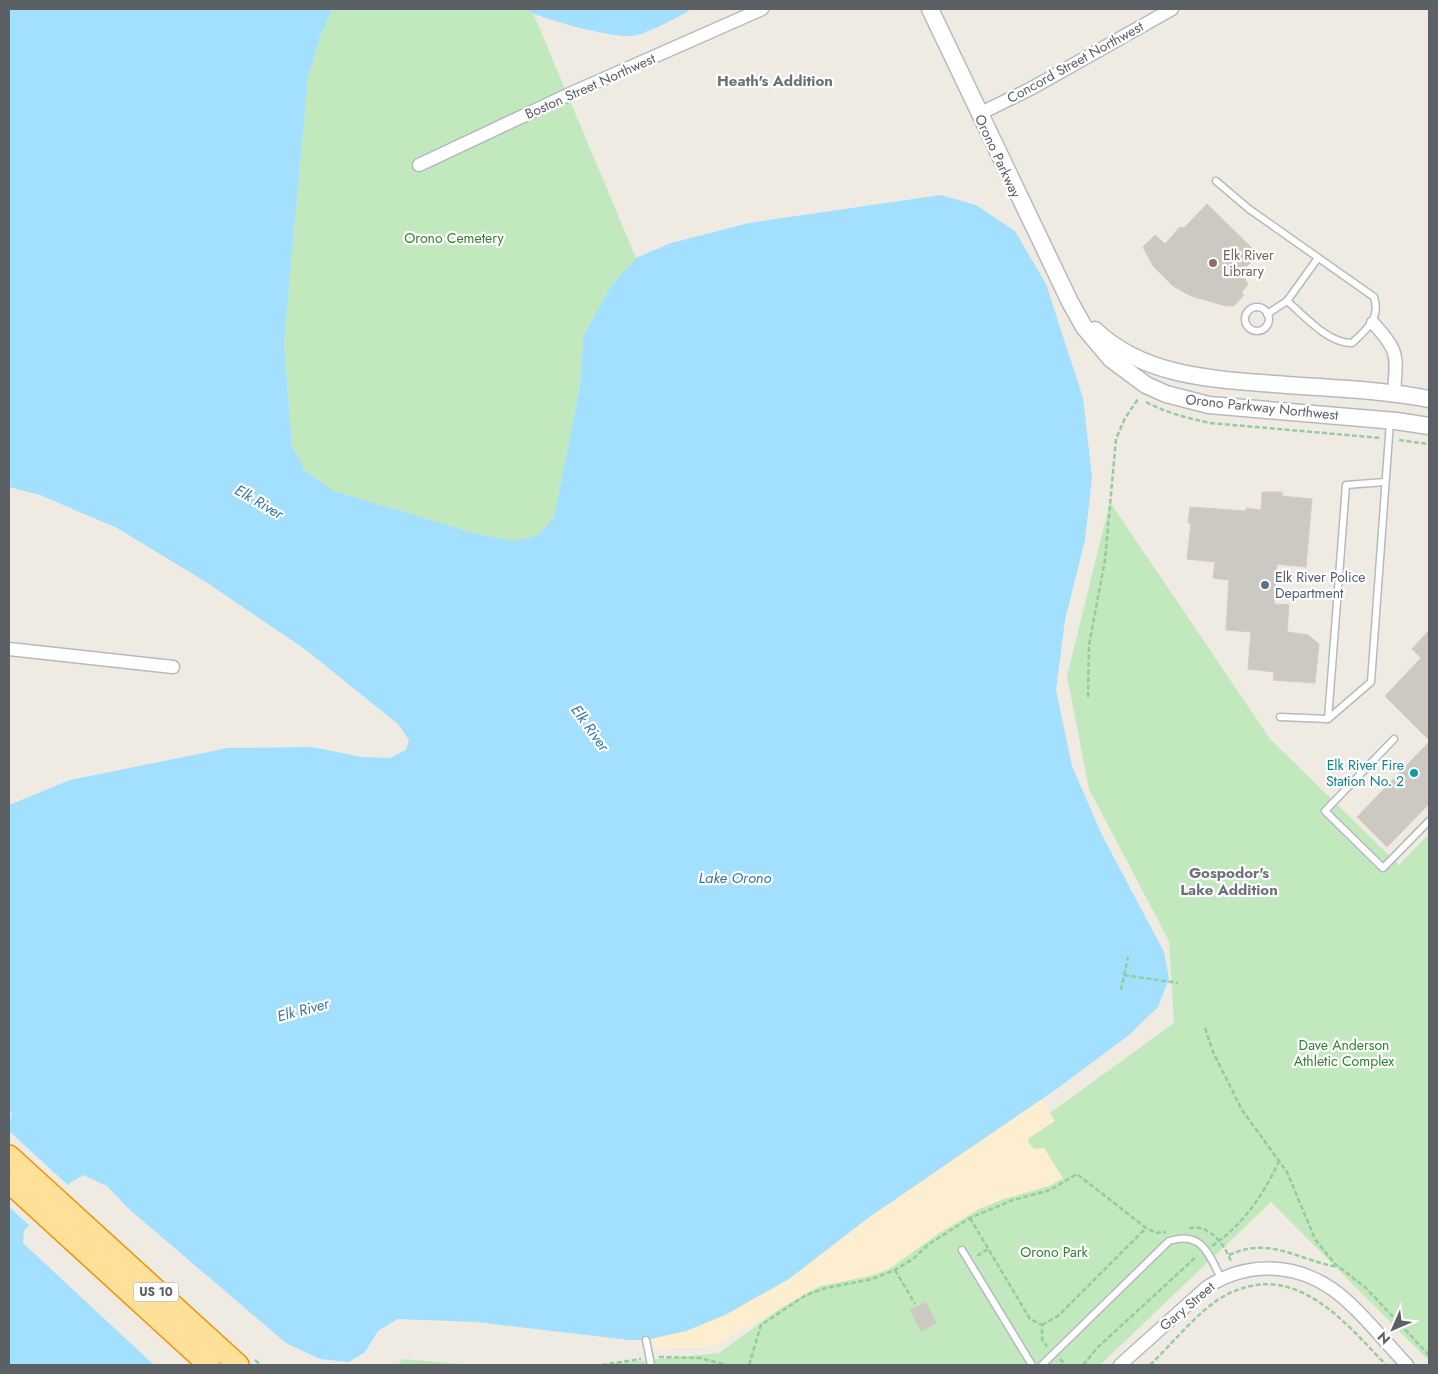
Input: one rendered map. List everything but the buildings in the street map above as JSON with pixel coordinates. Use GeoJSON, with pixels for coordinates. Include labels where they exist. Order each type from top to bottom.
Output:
{"type":"FeatureCollection","features":[{"type":"Feature","properties":{"kind":"highway","name":"US 10"},"geometry":{"type":"LineString","coordinates":[[9,1156],[69,1224],[209,1365]]}},
{"type":"Feature","properties":{"kind":"highway","name":"US 10"},"geometry":{"type":"LineString","coordinates":[[9,1182],[69,1224],[238,1365]]}},
{"type":"Feature","properties":{"kind":"street","name":"Boston Street Northwest"},"geometry":{"type":"LineString","coordinates":[[419,165],[574,92],[762,9]]}},
{"type":"Feature","properties":{"kind":"street","name":"Orono Parkway"},"geometry":{"type":"LineString","coordinates":[[930,9],[1070,302]]}},
{"type":"Feature","properties":{"kind":"street","name":"Concord Street Northwest"},"geometry":{"type":"LineString","coordinates":[[979,114],[1032,88],[1172,9]]}},
{"type":"Feature","properties":{"kind":"street","name":"Orono Parkway Northwest"},"geometry":{"type":"LineString","coordinates":[[1070,302],[1097,332],[1115,345],[1135,357],[1167,370],[1214,380],[1394,394],[1429,399]]}},
{"type":"Feature","properties":{"kind":"street","name":"Orono Parkway Northwest"},"geometry":{"type":"LineString","coordinates":[[1070,302],[1084,327],[1111,359],[1146,385],[1166,394],[1210,404],[1390,420],[1429,426]]}},
{"type":"Feature","properties":{"kind":"street"},"geometry":{"type":"LineString","coordinates":[[1374,323],[1387,338],[1396,354],[1394,394]]}},
{"type":"Feature","properties":{"kind":"street"},"geometry":{"type":"LineString","coordinates":[[9,649],[173,667]]}},
{"type":"Feature","properties":{"kind":"street","name":"Gary Street"},"geometry":{"type":"LineString","coordinates":[[1120,1365],[1197,1294],[1221,1278],[1242,1270],[1258,1267],[1291,1271],[1305,1275],[1332,1289],[1407,1365]]}},
{"type":"Feature","properties":{"kind":"lane"},"geometry":{"type":"LineString","coordinates":[[1216,181],[1249,210],[1374,297],[1377,306],[1374,323],[1352,343],[1342,343],[1328,336],[1286,301]]}},
{"type":"Feature","properties":{"kind":"lane"},"geometry":{"type":"LineString","coordinates":[[1268,314],[1286,301],[1318,258]]}},
{"type":"Feature","properties":{"kind":"lane"},"geometry":{"type":"LineString","coordinates":[[1280,717],[1328,719],[1371,682],[1390,420]]}},
{"type":"Feature","properties":{"kind":"lane"},"geometry":{"type":"LineString","coordinates":[[1328,719],[1346,485],[1385,482]]}},
{"type":"Feature","properties":{"kind":"lane"},"geometry":{"type":"LineString","coordinates":[[1394,739],[1325,811],[1383,868],[1429,822]]}},
{"type":"Feature","properties":{"kind":"lane"},"geometry":{"type":"LineString","coordinates":[[1042,1365],[1169,1241],[1180,1237],[1194,1239],[1202,1245],[1221,1278]]}},
{"type":"Feature","properties":{"kind":"lane"},"geometry":{"type":"LineString","coordinates":[[962,1250],[1032,1365]]}},
{"type":"Feature","properties":{"kind":"lane"},"geometry":{"type":"LineString","coordinates":[[646,1340],[651,1365]]}},
{"type":"Feature","properties":{"kind":"path"},"geometry":{"type":"LineString","coordinates":[[1088,697],[1088,645],[1105,560],[1116,439],[1124,418],[1137,398],[1162,411],[1210,423],[1429,444]]}},
{"type":"Feature","properties":{"kind":"path"},"geometry":{"type":"LineString","coordinates":[[1121,990],[1128,957]]}},
{"type":"Feature","properties":{"kind":"path"},"geometry":{"type":"LineString","coordinates":[[1124,975],[1178,983]]}},
{"type":"Feature","properties":{"kind":"path"},"geometry":{"type":"LineString","coordinates":[[1205,1028],[1213,1052],[1242,1110],[1280,1161],[1293,1186],[1315,1239],[1339,1267],[1365,1287],[1429,1355]]}},
{"type":"Feature","properties":{"kind":"path"},"geometry":{"type":"LineString","coordinates":[[1220,1241],[1240,1223],[1261,1195],[1280,1161]]}},
{"type":"Feature","properties":{"kind":"path"},"geometry":{"type":"LineString","coordinates":[[748,1365],[761,1325],[806,1295],[826,1288],[872,1279],[895,1270],[912,1259],[929,1244],[970,1218],[1013,1200],[1050,1190],[1077,1174],[1146,1228],[1156,1233],[1172,1231]]}},
{"type":"Feature","properties":{"kind":"path"},"geometry":{"type":"LineString","coordinates":[[970,1218],[1030,1319],[1042,1325]]}},
{"type":"Feature","properties":{"kind":"path"},"geometry":{"type":"LineString","coordinates":[[1184,1229],[1195,1227],[1206,1230],[1220,1241],[1234,1267]]}},
{"type":"Feature","properties":{"kind":"path"},"geometry":{"type":"LineString","coordinates":[[1042,1325],[1058,1316],[1146,1228]]}},
{"type":"Feature","properties":{"kind":"path"},"geometry":{"type":"LineString","coordinates":[[1229,1255],[1243,1248],[1278,1248],[1324,1264],[1339,1267]]}},
{"type":"Feature","properties":{"kind":"path"},"geometry":{"type":"LineString","coordinates":[[969,1261],[988,1249]]}},
{"type":"Feature","properties":{"kind":"path"},"geometry":{"type":"LineString","coordinates":[[1083,1365],[1097,1348],[1198,1256]]}},
{"type":"Feature","properties":{"kind":"path"},"geometry":{"type":"LineString","coordinates":[[895,1270],[915,1304]]}},
{"type":"Feature","properties":{"kind":"path"},"geometry":{"type":"LineString","coordinates":[[1150,1365],[1218,1300],[1241,1289],[1274,1286],[1290,1288],[1315,1297],[1346,1323],[1386,1365]]}},
{"type":"Feature","properties":{"kind":"path"},"geometry":{"type":"LineString","coordinates":[[1042,1325],[1042,1339],[1047,1346]]}},
{"type":"Feature","properties":{"kind":"path"},"geometry":{"type":"LineString","coordinates":[[602,1365],[647,1358]]}},
{"type":"Feature","properties":{"kind":"path"},"geometry":{"type":"LineString","coordinates":[[655,1358],[700,1358],[726,1365]]}},
{"type":"Feature","properties":{"kind":"path"},"geometry":{"type":"LineString","coordinates":[[1060,1360],[1066,1365]]}},
{"type":"Feature","properties":{"kind":"green space","name":"Orono Cemetery"},"geometry":{"type":"Polygon","coordinates":[[[333,9],[523,9],[534,15],[636,258],[610,287],[583,337],[580,386],[554,517],[538,535],[514,541],[474,533],[333,491],[306,472],[292,446],[284,343],[308,77],[321,34],[333,9]]]}},
{"type":"Feature","properties":{"kind":"green space","name":"Orono Park"},"geometry":{"type":"Polygon","coordinates":[[[1110,502],[1270,739],[1399,865],[1429,834],[1429,1361],[1271,1202],[1100,1365],[599,1365],[719,1353],[1174,1023],[1169,941],[1089,789],[1067,676],[1110,502]]]}},
{"type":"Feature","properties":{"kind":"green space"},"geometry":{"type":"Polygon","coordinates":[[[403,1359],[473,1365],[397,1365],[403,1359]]]}},
{"type":"Feature","properties":{"kind":"sand"},"geometry":{"type":"Polygon","coordinates":[[[1041,1099],[1055,1121],[1029,1138],[1028,1142],[1034,1149],[1044,1148],[1063,1178],[1049,1186],[1004,1199],[979,1209],[938,1234],[889,1269],[870,1276],[820,1286],[712,1347],[653,1348],[652,1338],[686,1331],[725,1315],[789,1279],[868,1218],[1041,1099]]]}},
{"type":"Feature","properties":{"kind":"water","name":"Lake Orono"},"geometry":{"type":"Polygon","coordinates":[[[9,9],[333,9],[321,34],[308,77],[284,343],[292,446],[306,472],[334,491],[474,533],[514,541],[538,535],[554,517],[580,386],[583,337],[610,287],[636,258],[671,243],[749,223],[941,195],[976,205],[1015,231],[1046,284],[1083,398],[1092,477],[1085,540],[1065,620],[1056,690],[1072,766],[1102,835],[1164,952],[1169,979],[1158,1007],[1129,1035],[1058,1088],[868,1218],[789,1279],[725,1315],[686,1331],[646,1340],[629,1340],[477,1322],[398,1319],[378,1331],[365,1352],[349,1362],[320,1359],[286,1343],[130,1210],[107,1186],[83,1175],[70,1183],[24,1231],[23,1243],[154,1365],[9,1365],[9,1124],[12,1114],[9,1110],[9,805],[70,780],[228,748],[312,747],[362,757],[390,758],[406,750],[409,740],[398,724],[306,650],[206,582],[117,528],[40,495],[9,487],[9,9]]]}},
{"type":"Feature","properties":{"kind":"water"},"geometry":{"type":"Polygon","coordinates":[[[523,9],[692,9],[654,29],[638,35],[622,36],[577,27],[545,18],[523,9]]]}},
{"type":"Feature","properties":{"kind":"pier"},"geometry":{"type":"Polygon","coordinates":[[[9,1131],[70,1187],[31,1227],[9,1207],[9,1131]]]}},
{"type":"Feature","properties":{"kind":"place","name":"Elk River Library"},"geometry":{"type":"Point","coordinates":[1213,263]}},
{"type":"Feature","properties":{"kind":"place","name":"Elk River Police Department"},"geometry":{"type":"Point","coordinates":[1265,585]}},
{"type":"Feature","properties":{"kind":"place","name":"Elk River Fire Station No. 2"},"geometry":{"type":"Point","coordinates":[1414,773]}},
{"type":"Feature","properties":{"kind":"district","name":"Heath's Addition"},"geometry":{"type":"Point","coordinates":[775,81]}},
{"type":"Feature","properties":{"kind":"district","name":"Gospodor's Lake Addition"},"geometry":{"type":"Point","coordinates":[1229,882]}},
{"type":"Feature","properties":{"kind":"water label","name":"Elk River"},"geometry":{"type":"Point","coordinates":[259,502]}},
{"type":"Feature","properties":{"kind":"water label","name":"Elk River"},"geometry":{"type":"Point","coordinates":[590,728]}},
{"type":"Feature","properties":{"kind":"water label","name":"Elk River"},"geometry":{"type":"Point","coordinates":[303,1010]}},
{"type":"Feature","properties":{"kind":"park label","name":"Dave Anderson Athletic Complex"},"geometry":{"type":"Point","coordinates":[1344,1054]}}]}
